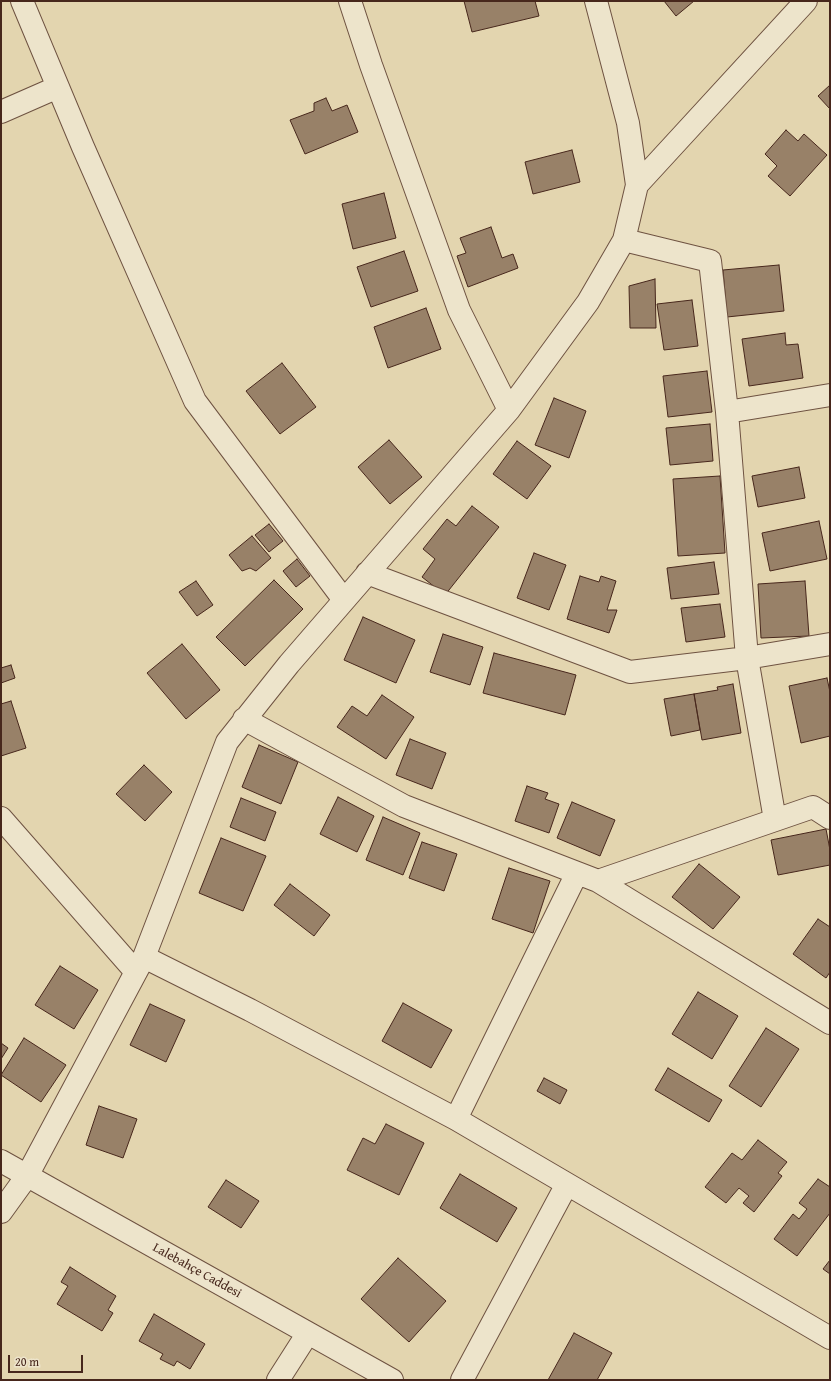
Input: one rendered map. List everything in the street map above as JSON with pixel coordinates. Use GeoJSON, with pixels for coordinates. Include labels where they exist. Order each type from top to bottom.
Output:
{"type":"FeatureCollection","features":[{"type":"Feature","properties":{"kind":"street"},"geometry":{"type":"LineString","coordinates":[[22,1],[194,401],[344,600]]}},
{"type":"Feature","properties":{"kind":"street"},"geometry":{"type":"LineString","coordinates":[[350,1],[371,65],[459,310],[508,410]]}},
{"type":"Feature","properties":{"kind":"street"},"geometry":{"type":"LineString","coordinates":[[1,1212],[27,1176],[140,965],[227,742],[289,664],[508,410],[588,302],[624,240],[637,185],[628,123],[596,1]]}},
{"type":"Feature","properties":{"kind":"street"},"geometry":{"type":"LineString","coordinates":[[637,185],[806,1]]}},
{"type":"Feature","properties":{"kind":"street"},"geometry":{"type":"LineString","coordinates":[[1,112],[58,87]]}},
{"type":"Feature","properties":{"kind":"street"},"geometry":{"type":"LineString","coordinates":[[624,240],[710,261],[727,412],[746,658],[775,820]]}},
{"type":"Feature","properties":{"kind":"street"},"geometry":{"type":"LineString","coordinates":[[727,412],[830,395]]}},
{"type":"Feature","properties":{"kind":"street"},"geometry":{"type":"LineString","coordinates":[[367,573],[630,672],[746,658],[830,644]]}},
{"type":"Feature","properties":{"kind":"street"},"geometry":{"type":"LineString","coordinates":[[244,719],[404,806],[598,881],[830,1023]]}},
{"type":"Feature","properties":{"kind":"street"},"geometry":{"type":"LineString","coordinates":[[598,881],[813,807],[830,818]]}},
{"type":"Feature","properties":{"kind":"street"},"geometry":{"type":"LineString","coordinates":[[1,818],[140,965],[250,1010],[456,1119],[830,1338]]}},
{"type":"Feature","properties":{"kind":"street"},"geometry":{"type":"LineString","coordinates":[[456,1119],[577,873]]}},
{"type":"Feature","properties":{"kind":"street","name":"Lalebahçe Caddesi"},"geometry":{"type":"LineString","coordinates":[[1,1161],[392,1380]]}},
{"type":"Feature","properties":{"kind":"street"},"geometry":{"type":"LineString","coordinates":[[462,1380],[567,1184]]}},
{"type":"Feature","properties":{"kind":"street"},"geometry":{"type":"LineString","coordinates":[[278,1380],[308,1333]]}},
{"type":"Feature","properties":{"kind":"building"},"geometry":{"type":"Polygon","coordinates":[[[464,1],[535,1],[539,16],[472,32],[464,1]]]}},
{"type":"Feature","properties":{"kind":"building"},"geometry":{"type":"Polygon","coordinates":[[[664,1],[694,1],[676,16],[664,1]]]}},
{"type":"Feature","properties":{"kind":"building"},"geometry":{"type":"Polygon","coordinates":[[[830,85],[830,109],[818,96],[830,85]]]}},
{"type":"Feature","properties":{"kind":"building"},"geometry":{"type":"Polygon","coordinates":[[[326,98],[332,111],[347,105],[358,132],[305,154],[290,120],[314,111],[314,103],[326,98]]]}},
{"type":"Feature","properties":{"kind":"building"},"geometry":{"type":"Polygon","coordinates":[[[786,130],[798,141],[804,134],[827,155],[790,196],[768,176],[777,166],[765,154],[786,130]]]}},
{"type":"Feature","properties":{"kind":"building"},"geometry":{"type":"Polygon","coordinates":[[[572,150],[580,182],[533,194],[525,162],[572,150]]]}},
{"type":"Feature","properties":{"kind":"building"},"geometry":{"type":"Polygon","coordinates":[[[384,193],[396,238],[353,249],[342,204],[384,193]]]}},
{"type":"Feature","properties":{"kind":"building"},"geometry":{"type":"Polygon","coordinates":[[[491,227],[502,258],[513,254],[518,268],[468,287],[457,256],[466,253],[460,238],[491,227]]]}},
{"type":"Feature","properties":{"kind":"building"},"geometry":{"type":"Polygon","coordinates":[[[404,251],[418,291],[371,307],[357,267],[404,251]]]}},
{"type":"Feature","properties":{"kind":"building"},"geometry":{"type":"Polygon","coordinates":[[[779,265],[784,311],[727,317],[723,270],[779,265]]]}},
{"type":"Feature","properties":{"kind":"building"},"geometry":{"type":"Polygon","coordinates":[[[655,279],[656,328],[630,328],[629,286],[655,279]]]}},
{"type":"Feature","properties":{"kind":"building"},"geometry":{"type":"Polygon","coordinates":[[[692,300],[698,346],[664,350],[657,304],[692,300]]]}},
{"type":"Feature","properties":{"kind":"building"},"geometry":{"type":"Polygon","coordinates":[[[426,308],[441,349],[388,368],[374,327],[426,308]]]}},
{"type":"Feature","properties":{"kind":"building"},"geometry":{"type":"Polygon","coordinates":[[[785,333],[786,345],[798,344],[803,378],[749,386],[742,339],[785,333]]]}},
{"type":"Feature","properties":{"kind":"building"},"geometry":{"type":"Polygon","coordinates":[[[282,363],[316,407],[280,434],[246,391],[282,363]]]}},
{"type":"Feature","properties":{"kind":"building"},"geometry":{"type":"Polygon","coordinates":[[[707,371],[712,412],[668,417],[663,376],[707,371]]]}},
{"type":"Feature","properties":{"kind":"building"},"geometry":{"type":"Polygon","coordinates":[[[554,398],[586,411],[569,458],[535,445],[554,398]]]}},
{"type":"Feature","properties":{"kind":"building"},"geometry":{"type":"Polygon","coordinates":[[[710,424],[713,461],[670,465],[666,428],[710,424]]]}},
{"type":"Feature","properties":{"kind":"building"},"geometry":{"type":"Polygon","coordinates":[[[389,440],[422,477],[390,504],[358,467],[389,440]]]}},
{"type":"Feature","properties":{"kind":"building"},"geometry":{"type":"Polygon","coordinates":[[[517,441],[551,466],[527,499],[493,474],[517,441]]]}},
{"type":"Feature","properties":{"kind":"building"},"geometry":{"type":"Polygon","coordinates":[[[799,467],[805,498],[758,507],[752,476],[799,467]]]}},
{"type":"Feature","properties":{"kind":"building"},"geometry":{"type":"Polygon","coordinates":[[[720,476],[725,553],[678,556],[673,479],[720,476]]]}},
{"type":"Feature","properties":{"kind":"building"},"geometry":{"type":"Polygon","coordinates":[[[472,506],[499,527],[445,595],[422,577],[435,559],[423,549],[447,519],[456,526],[472,506]]]}},
{"type":"Feature","properties":{"kind":"building"},"geometry":{"type":"Polygon","coordinates":[[[819,521],[827,559],[770,571],[762,533],[819,521]]]}},
{"type":"Feature","properties":{"kind":"building"},"geometry":{"type":"Polygon","coordinates":[[[269,524],[283,541],[269,552],[255,535],[269,524]]]}},
{"type":"Feature","properties":{"kind":"building"},"geometry":{"type":"Polygon","coordinates":[[[252,536],[271,558],[256,571],[250,568],[242,571],[229,555],[252,536]]]}},
{"type":"Feature","properties":{"kind":"building"},"geometry":{"type":"Polygon","coordinates":[[[534,553],[566,565],[549,610],[517,598],[534,553]]]}},
{"type":"Feature","properties":{"kind":"building"},"geometry":{"type":"Polygon","coordinates":[[[297,559],[310,576],[296,587],[283,571],[297,559]]]}},
{"type":"Feature","properties":{"kind":"building"},"geometry":{"type":"Polygon","coordinates":[[[714,562],[719,594],[671,599],[667,568],[714,562]]]}},
{"type":"Feature","properties":{"kind":"building"},"geometry":{"type":"Polygon","coordinates":[[[580,576],[599,582],[601,576],[616,581],[607,610],[617,610],[609,633],[567,619],[580,576]]]}},
{"type":"Feature","properties":{"kind":"building"},"geometry":{"type":"Polygon","coordinates":[[[274,580],[303,609],[245,666],[216,637],[274,580]]]}},
{"type":"Feature","properties":{"kind":"building"},"geometry":{"type":"Polygon","coordinates":[[[196,581],[213,605],[197,616],[179,592],[196,581]]]}},
{"type":"Feature","properties":{"kind":"building"},"geometry":{"type":"Polygon","coordinates":[[[805,581],[809,636],[761,638],[758,584],[805,581]]]}},
{"type":"Feature","properties":{"kind":"building"},"geometry":{"type":"Polygon","coordinates":[[[720,604],[725,637],[686,642],[681,608],[720,604]]]}},
{"type":"Feature","properties":{"kind":"building"},"geometry":{"type":"Polygon","coordinates":[[[363,617],[415,640],[396,683],[344,660],[363,617]]]}},
{"type":"Feature","properties":{"kind":"building"},"geometry":{"type":"Polygon","coordinates":[[[443,634],[483,647],[470,685],[430,672],[443,634]]]}},
{"type":"Feature","properties":{"kind":"building"},"geometry":{"type":"Polygon","coordinates":[[[182,644],[220,690],[186,719],[147,673],[182,644]]]}},
{"type":"Feature","properties":{"kind":"building"},"geometry":{"type":"Polygon","coordinates":[[[494,653],[576,675],[565,715],[483,693],[494,653]]]}},
{"type":"Feature","properties":{"kind":"building"},"geometry":{"type":"Polygon","coordinates":[[[11,665],[15,678],[1,683],[1,668],[11,665]]]}},
{"type":"Feature","properties":{"kind":"building"},"geometry":{"type":"Polygon","coordinates":[[[827,678],[830,692],[830,736],[801,743],[789,686],[827,678]]]}},
{"type":"Feature","properties":{"kind":"building"},"geometry":{"type":"Polygon","coordinates":[[[733,684],[741,733],[702,740],[694,694],[718,690],[717,687],[733,684]]]}},
{"type":"Feature","properties":{"kind":"building"},"geometry":{"type":"Polygon","coordinates":[[[694,694],[700,730],[671,736],[664,699],[694,694]]]}},
{"type":"Feature","properties":{"kind":"building"},"geometry":{"type":"Polygon","coordinates":[[[382,695],[414,717],[386,759],[337,727],[352,706],[367,716],[382,695]]]}},
{"type":"Feature","properties":{"kind":"building"},"geometry":{"type":"Polygon","coordinates":[[[11,701],[26,748],[1,756],[1,704],[11,701]]]}},
{"type":"Feature","properties":{"kind":"building"},"geometry":{"type":"Polygon","coordinates":[[[410,739],[446,753],[432,789],[396,775],[410,739]]]}},
{"type":"Feature","properties":{"kind":"building"},"geometry":{"type":"Polygon","coordinates":[[[259,745],[298,762],[281,804],[242,787],[259,745]]]}},
{"type":"Feature","properties":{"kind":"building"},"geometry":{"type":"Polygon","coordinates":[[[144,765],[172,792],[145,821],[116,794],[144,765]]]}},
{"type":"Feature","properties":{"kind":"building"},"geometry":{"type":"Polygon","coordinates":[[[527,786],[548,793],[545,799],[559,804],[549,833],[515,821],[527,786]]]}},
{"type":"Feature","properties":{"kind":"building"},"geometry":{"type":"Polygon","coordinates":[[[338,797],[374,816],[357,852],[320,834],[338,797]]]}},
{"type":"Feature","properties":{"kind":"building"},"geometry":{"type":"Polygon","coordinates":[[[241,798],[276,812],[265,841],[230,827],[241,798]]]}},
{"type":"Feature","properties":{"kind":"building"},"geometry":{"type":"Polygon","coordinates":[[[572,802],[615,820],[600,856],[557,838],[572,802]]]}},
{"type":"Feature","properties":{"kind":"building"},"geometry":{"type":"Polygon","coordinates":[[[383,817],[420,833],[403,875],[366,860],[383,817]]]}},
{"type":"Feature","properties":{"kind":"building"},"geometry":{"type":"Polygon","coordinates":[[[826,829],[830,850],[830,865],[778,875],[771,840],[826,829]]]}},
{"type":"Feature","properties":{"kind":"building"},"geometry":{"type":"Polygon","coordinates":[[[221,838],[266,856],[243,911],[199,893],[221,838]]]}},
{"type":"Feature","properties":{"kind":"building"},"geometry":{"type":"Polygon","coordinates":[[[422,842],[457,854],[444,891],[409,878],[422,842]]]}},
{"type":"Feature","properties":{"kind":"building"},"geometry":{"type":"Polygon","coordinates":[[[699,864],[740,897],[713,929],[672,897],[699,864]]]}},
{"type":"Feature","properties":{"kind":"building"},"geometry":{"type":"Polygon","coordinates":[[[509,868],[550,881],[533,933],[492,919],[509,868]]]}},
{"type":"Feature","properties":{"kind":"building"},"geometry":{"type":"Polygon","coordinates":[[[290,884],[330,915],[314,936],[274,905],[290,884]]]}},
{"type":"Feature","properties":{"kind":"building"},"geometry":{"type":"Polygon","coordinates":[[[818,919],[830,927],[830,972],[826,978],[793,954],[818,919]]]}},
{"type":"Feature","properties":{"kind":"building"},"geometry":{"type":"Polygon","coordinates":[[[60,966],[98,990],[74,1029],[35,1005],[60,966]]]}},
{"type":"Feature","properties":{"kind":"building"},"geometry":{"type":"Polygon","coordinates":[[[698,992],[738,1016],[712,1059],[672,1034],[698,992]]]}},
{"type":"Feature","properties":{"kind":"building"},"geometry":{"type":"Polygon","coordinates":[[[403,1003],[452,1030],[431,1068],[382,1041],[403,1003]]]}},
{"type":"Feature","properties":{"kind":"building"},"geometry":{"type":"Polygon","coordinates":[[[150,1004],[185,1020],[166,1062],[130,1045],[150,1004]]]}},
{"type":"Feature","properties":{"kind":"building"},"geometry":{"type":"Polygon","coordinates":[[[766,1028],[799,1049],[761,1107],[729,1086],[766,1028]]]}},
{"type":"Feature","properties":{"kind":"building"},"geometry":{"type":"Polygon","coordinates":[[[24,1038],[66,1065],[41,1102],[1,1075],[24,1038]]]}},
{"type":"Feature","properties":{"kind":"building"},"geometry":{"type":"Polygon","coordinates":[[[1,1043],[8,1048],[1,1059],[1,1043]]]}},
{"type":"Feature","properties":{"kind":"building"},"geometry":{"type":"Polygon","coordinates":[[[668,1068],[722,1100],[709,1122],[655,1090],[668,1068]]]}},
{"type":"Feature","properties":{"kind":"building"},"geometry":{"type":"Polygon","coordinates":[[[544,1078],[567,1090],[560,1104],[537,1091],[544,1078]]]}},
{"type":"Feature","properties":{"kind":"building"},"geometry":{"type":"Polygon","coordinates":[[[99,1106],[137,1119],[123,1158],[86,1145],[99,1106]]]}},
{"type":"Feature","properties":{"kind":"building"},"geometry":{"type":"Polygon","coordinates":[[[386,1124],[424,1143],[399,1195],[347,1170],[363,1138],[375,1144],[386,1124]]]}},
{"type":"Feature","properties":{"kind":"building"},"geometry":{"type":"Polygon","coordinates":[[[758,1140],[787,1162],[778,1173],[782,1176],[754,1212],[743,1203],[749,1196],[739,1188],[726,1203],[705,1187],[732,1153],[742,1160],[758,1140]]]}},
{"type":"Feature","properties":{"kind":"building"},"geometry":{"type":"Polygon","coordinates":[[[460,1174],[517,1208],[497,1242],[440,1208],[460,1174]]]}},
{"type":"Feature","properties":{"kind":"building"},"geometry":{"type":"Polygon","coordinates":[[[818,1179],[830,1187],[830,1213],[797,1256],[774,1239],[793,1214],[799,1219],[807,1209],[799,1203],[818,1179]]]}},
{"type":"Feature","properties":{"kind":"building"},"geometry":{"type":"Polygon","coordinates":[[[226,1180],[259,1201],[241,1228],[208,1207],[226,1180]]]}},
{"type":"Feature","properties":{"kind":"building"},"geometry":{"type":"Polygon","coordinates":[[[398,1258],[446,1301],[409,1342],[361,1299],[398,1258]]]}},
{"type":"Feature","properties":{"kind":"building"},"geometry":{"type":"Polygon","coordinates":[[[830,1260],[830,1274],[823,1269],[830,1260]]]}},
{"type":"Feature","properties":{"kind":"building"},"geometry":{"type":"Polygon","coordinates":[[[70,1267],[116,1296],[108,1310],[113,1313],[102,1331],[57,1304],[68,1286],[61,1282],[70,1267]]]}},
{"type":"Feature","properties":{"kind":"building"},"geometry":{"type":"Polygon","coordinates":[[[154,1314],[205,1344],[190,1369],[177,1361],[174,1366],[160,1359],[163,1354],[139,1341],[154,1314]]]}},
{"type":"Feature","properties":{"kind":"building"},"geometry":{"type":"Polygon","coordinates":[[[574,1333],[612,1353],[597,1380],[548,1380],[574,1333]]]}}]}
